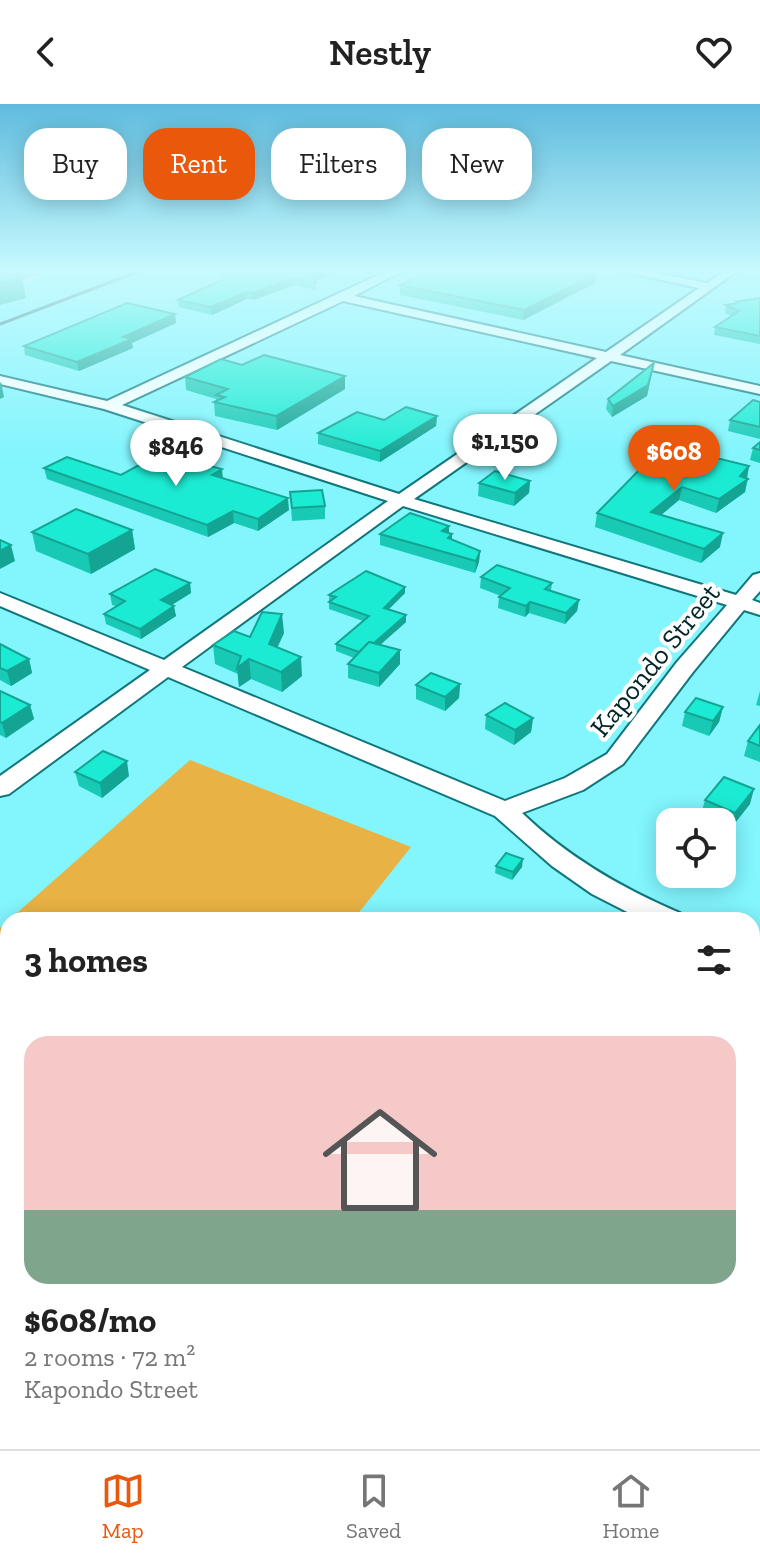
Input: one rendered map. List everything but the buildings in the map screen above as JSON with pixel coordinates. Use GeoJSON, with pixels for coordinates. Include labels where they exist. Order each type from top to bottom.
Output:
{"type":"FeatureCollection","features":[{"type":"Feature","properties":{"kind":"street"},"geometry":{"type":"LineString","coordinates":[[109,406],[268,332]]}},
{"type":"Feature","properties":{"kind":"street"},"geometry":{"type":"LineString","coordinates":[[497,332],[760,390]]}},
{"type":"Feature","properties":{"kind":"street"},"geometry":{"type":"LineString","coordinates":[[0,788],[401,500],[645,332]]}},
{"type":"Feature","properties":{"kind":"street"},"geometry":{"type":"LineString","coordinates":[[0,380],[109,406],[401,500],[750,606]]}},
{"type":"Feature","properties":{"kind":"street","name":"Kapondo Street"},"geometry":{"type":"LineString","coordinates":[[504,810],[574,784],[615,759],[685,667],[750,606],[760,579]]}},
{"type":"Feature","properties":{"kind":"street"},"geometry":{"type":"LineString","coordinates":[[0,599],[504,810],[534,841],[582,877],[651,912]]}},
{"type":"Feature","properties":{"kind":"shaded area"},"geometry":{"type":"Polygon","coordinates":[[[190,760],[411,847],[359,912],[18,912],[190,760]]]}}]}
